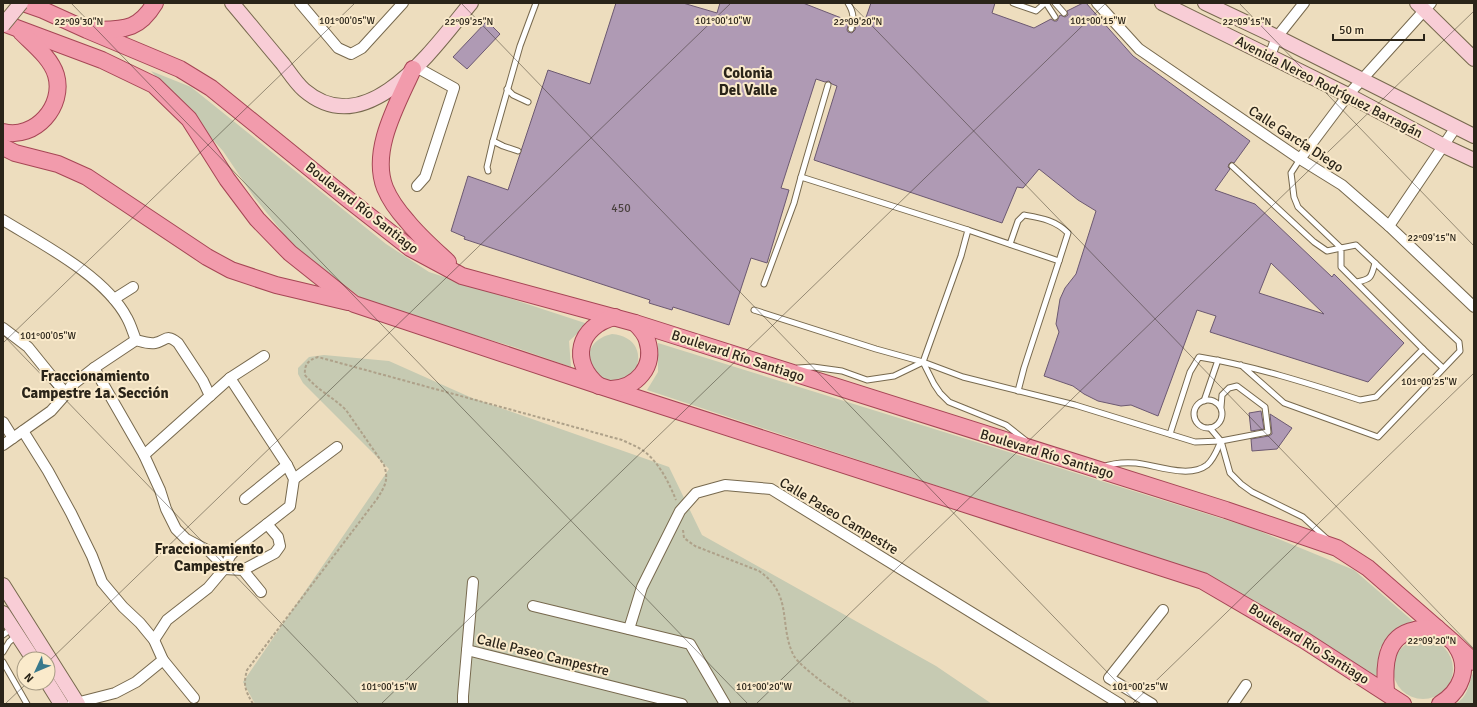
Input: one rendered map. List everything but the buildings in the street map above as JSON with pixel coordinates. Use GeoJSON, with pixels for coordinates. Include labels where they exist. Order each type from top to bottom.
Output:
{"type":"FeatureCollection","features":[{"type":"Feature","properties":{"kind":"main road","name":"Boulevard Río Santiago"},"geometry":{"type":"LineString","coordinates":[[22,3],[37,6],[87,30],[180,68],[211,88],[348,200],[410,248],[462,276],[635,323],[1226,510],[1337,548],[1368,568],[1474,662]]}},
{"type":"Feature","properties":{"kind":"main road"},"geometry":{"type":"LineString","coordinates":[[87,30],[116,30],[132,26],[143,20],[156,3]]}},
{"type":"Feature","properties":{"kind":"main road","name":"Boulevard Río Santiago"},"geometry":{"type":"LineString","coordinates":[[8,25],[102,60],[154,85],[189,119],[227,179],[257,219],[290,253],[354,304],[604,387],[1204,581],[1279,625],[1403,704]]}},
{"type":"Feature","properties":{"kind":"main road"},"geometry":{"type":"LineString","coordinates":[[3,132],[8,133],[22,131],[37,126],[47,117],[53,106],[57,92],[56,75],[49,63],[39,51],[8,25]]}},
{"type":"Feature","properties":{"kind":"main road"},"geometry":{"type":"LineString","coordinates":[[415,68],[386,131],[381,169],[385,187],[394,205],[407,222],[462,276]]}},
{"type":"Feature","properties":{"kind":"main road"},"geometry":{"type":"LineString","coordinates":[[3,147],[15,153],[58,164],[87,177],[207,257],[231,270],[276,285],[354,304]]}},
{"type":"Feature","properties":{"kind":"main road"},"geometry":{"type":"LineString","coordinates":[[615,317],[596,325],[589,332],[584,341],[582,351],[584,366],[591,379],[604,387],[620,388],[630,385],[638,379],[645,370],[649,350],[647,340],[635,323]]}},
{"type":"Feature","properties":{"kind":"main road"},"geometry":{"type":"LineString","coordinates":[[1386,692],[1384,668],[1387,655],[1393,644],[1403,635],[1415,630],[1437,628]]}},
{"type":"Feature","properties":{"kind":"main road"},"geometry":{"type":"LineString","coordinates":[[1453,642],[1474,652]]}},
{"type":"Feature","properties":{"kind":"main road"},"geometry":{"type":"LineString","coordinates":[[1440,704],[1450,698],[1458,688],[1462,676],[1463,663],[1459,650],[1453,642]]}},
{"type":"Feature","properties":{"kind":"street"},"geometry":{"type":"LineString","coordinates":[[8,25],[22,3]]}},
{"type":"Feature","properties":{"kind":"street"},"geometry":{"type":"LineString","coordinates":[[232,3],[304,90],[332,106],[346,107],[366,103],[386,93],[415,68],[471,3]]}},
{"type":"Feature","properties":{"kind":"street"},"geometry":{"type":"LineString","coordinates":[[300,3],[338,48],[351,54],[362,48],[403,3]]}},
{"type":"Feature","properties":{"kind":"street","name":"Calle García Diego"},"geometry":{"type":"LineString","coordinates":[[1098,3],[1139,49],[1300,159],[1342,185],[1389,226],[1474,307]]}},
{"type":"Feature","properties":{"kind":"street","name":"Avenida Nereo Rodríguez Barragán"},"geometry":{"type":"LineString","coordinates":[[1162,3],[1348,95],[1444,146],[1474,160]]}},
{"type":"Feature","properties":{"kind":"street","name":"Avenida Nereo Rodríguez Barragán"},"geometry":{"type":"LineString","coordinates":[[1205,3],[1362,79],[1474,136]]}},
{"type":"Feature","properties":{"kind":"street"},"geometry":{"type":"LineString","coordinates":[[1270,56],[1277,37],[1304,3]]}},
{"type":"Feature","properties":{"kind":"street"},"geometry":{"type":"LineString","coordinates":[[1300,159],[1348,95],[1424,5],[1474,59]]}},
{"type":"Feature","properties":{"kind":"street"},"geometry":{"type":"LineString","coordinates":[[415,68],[454,88],[425,177],[417,186]]}},
{"type":"Feature","properties":{"kind":"street"},"geometry":{"type":"LineString","coordinates":[[1389,226],[1456,127]]}},
{"type":"Feature","properties":{"kind":"street"},"geometry":{"type":"LineString","coordinates":[[3,220],[88,274],[114,299],[127,317],[136,340]]}},
{"type":"Feature","properties":{"kind":"street"},"geometry":{"type":"LineString","coordinates":[[114,299],[133,287]]}},
{"type":"Feature","properties":{"kind":"street"},"geometry":{"type":"LineString","coordinates":[[3,328],[28,347],[66,394]]}},
{"type":"Feature","properties":{"kind":"street"},"geometry":{"type":"LineString","coordinates":[[136,340],[146,343],[157,343],[165,338],[172,338],[178,343],[210,396]]}},
{"type":"Feature","properties":{"kind":"street"},"geometry":{"type":"LineString","coordinates":[[3,445],[51,411],[71,386],[94,368],[136,340]]}},
{"type":"Feature","properties":{"kind":"street"},"geometry":{"type":"LineString","coordinates":[[144,455],[230,378],[264,356]]}},
{"type":"Feature","properties":{"kind":"street"},"geometry":{"type":"LineString","coordinates":[[94,368],[144,455],[160,490],[166,509],[176,529],[186,539],[208,551],[218,560],[224,569]]}},
{"type":"Feature","properties":{"kind":"street"},"geometry":{"type":"LineString","coordinates":[[154,640],[167,620],[208,588],[224,569],[230,556],[240,545],[290,506],[294,479],[287,465],[230,378]]}},
{"type":"Feature","properties":{"kind":"street"},"geometry":{"type":"LineString","coordinates":[[3,422],[13,438]]}},
{"type":"Feature","properties":{"kind":"street"},"geometry":{"type":"LineString","coordinates":[[23,431],[48,471],[71,513],[92,556],[102,582],[119,603],[140,623],[154,640],[163,660],[194,698]]}},
{"type":"Feature","properties":{"kind":"street"},"geometry":{"type":"LineString","coordinates":[[294,479],[337,447]]}},
{"type":"Feature","properties":{"kind":"street"},"geometry":{"type":"LineString","coordinates":[[245,499],[287,465]]}},
{"type":"Feature","properties":{"kind":"street","name":"Calle Paseo Campestre"},"geometry":{"type":"LineString","coordinates":[[628,629],[642,587],[680,511],[696,493],[725,485],[771,489],[1120,704]]}},
{"type":"Feature","properties":{"kind":"street"},"geometry":{"type":"LineString","coordinates":[[224,569],[244,570],[275,553],[280,546],[278,537],[267,524]]}},
{"type":"Feature","properties":{"kind":"street"},"geometry":{"type":"LineString","coordinates":[[244,570],[261,592]]}},
{"type":"Feature","properties":{"kind":"street","name":"Calle Paseo Campestre"},"geometry":{"type":"LineString","coordinates":[[463,704],[473,582]]}},
{"type":"Feature","properties":{"kind":"street"},"geometry":{"type":"LineString","coordinates":[[3,585],[76,703],[115,693],[136,682],[163,660]]}},
{"type":"Feature","properties":{"kind":"street"},"geometry":{"type":"LineString","coordinates":[[532,606],[690,644],[725,704]]}},
{"type":"Feature","properties":{"kind":"street"},"geometry":{"type":"LineString","coordinates":[[1152,704],[1109,678],[1163,610]]}},
{"type":"Feature","properties":{"kind":"street"},"geometry":{"type":"LineString","coordinates":[[3,614],[11,632],[26,651]]}},
{"type":"Feature","properties":{"kind":"street","name":"Calle Paseo Campestre"},"geometry":{"type":"LineString","coordinates":[[467,650],[682,704]]}},
{"type":"Feature","properties":{"kind":"street"},"geometry":{"type":"LineString","coordinates":[[1233,704],[1246,685]]}},
{"type":"Feature","properties":{"kind":"street"},"geometry":{"type":"LineString","coordinates":[[53,691],[61,704]]}},
{"type":"Feature","properties":{"kind":"lane"},"geometry":{"type":"LineString","coordinates":[[488,171],[487,167],[493,141],[507,89],[520,46],[536,3]]}},
{"type":"Feature","properties":{"kind":"lane"},"geometry":{"type":"LineString","coordinates":[[848,3],[852,9],[854,17],[851,29]]}},
{"type":"Feature","properties":{"kind":"lane"},"geometry":{"type":"LineString","coordinates":[[1013,3],[1032,11],[1040,9],[1046,3],[1055,17]]}},
{"type":"Feature","properties":{"kind":"lane"},"geometry":{"type":"LineString","coordinates":[[1055,3],[1064,13]]}},
{"type":"Feature","properties":{"kind":"lane"},"geometry":{"type":"LineString","coordinates":[[764,284],[794,203],[828,85]]}},
{"type":"Feature","properties":{"kind":"lane"},"geometry":{"type":"LineString","coordinates":[[507,89],[514,95],[528,102]]}},
{"type":"Feature","properties":{"kind":"lane"},"geometry":{"type":"LineString","coordinates":[[493,141],[518,151]]}},
{"type":"Feature","properties":{"kind":"lane"},"geometry":{"type":"LineString","coordinates":[[1300,159],[1291,172],[1294,197],[1298,207],[1341,248],[1341,267],[1422,349],[1443,368]]}},
{"type":"Feature","properties":{"kind":"lane"},"geometry":{"type":"LineString","coordinates":[[1232,166],[1314,242],[1327,251],[1356,245],[1459,342],[1460,351],[1378,437],[1284,403],[1242,366]]}},
{"type":"Feature","properties":{"kind":"lane"},"geometry":{"type":"LineString","coordinates":[[801,177],[968,230],[1059,261]]}},
{"type":"Feature","properties":{"kind":"lane"},"geometry":{"type":"LineString","coordinates":[[1010,244],[1018,221],[1024,215],[1049,220],[1061,226],[1068,233],[1024,368],[1018,391]]}},
{"type":"Feature","properties":{"kind":"lane"},"geometry":{"type":"LineString","coordinates":[[781,370],[813,367],[842,371],[867,380],[894,376],[923,362],[961,256],[968,230]]}},
{"type":"Feature","properties":{"kind":"lane"},"geometry":{"type":"LineString","coordinates":[[1357,282],[1367,280],[1371,276],[1375,263]]}},
{"type":"Feature","properties":{"kind":"lane"},"geometry":{"type":"LineString","coordinates":[[754,310],[876,350],[923,362],[962,377],[1075,405],[1195,442],[1221,441],[1268,432],[1265,407],[1237,386],[1229,388],[1222,395],[1220,407],[1222,416],[1221,420],[1215,427],[1210,428],[1198,424],[1194,415],[1197,406],[1204,401],[1213,401],[1220,407]]}},
{"type":"Feature","properties":{"kind":"lane"},"geometry":{"type":"LineString","coordinates":[[1170,434],[1190,372],[1199,357],[1266,371],[1360,400],[1376,397],[1422,349]]}},
{"type":"Feature","properties":{"kind":"lane"},"geometry":{"type":"LineString","coordinates":[[1204,401],[1218,360]]}},
{"type":"Feature","properties":{"kind":"lane"},"geometry":{"type":"LineString","coordinates":[[923,362],[934,384],[949,402],[1006,425],[1040,452]]}},
{"type":"Feature","properties":{"kind":"lane"},"geometry":{"type":"LineString","coordinates":[[1210,428],[1221,441],[1230,473],[1241,484],[1252,492],[1304,517],[1337,548]]}},
{"type":"Feature","properties":{"kind":"lane"},"geometry":{"type":"LineString","coordinates":[[1095,469],[1115,463],[1135,463],[1187,472],[1199,470],[1208,465],[1216,455],[1221,441]]}},
{"type":"Feature","properties":{"kind":"lane"},"geometry":{"type":"LineString","coordinates":[[11,632],[27,622]]}},
{"type":"Feature","properties":{"kind":"lane"},"geometry":{"type":"LineString","coordinates":[[3,652],[11,632],[27,622]]}},
{"type":"Feature","properties":{"kind":"lane"},"geometry":{"type":"LineString","coordinates":[[3,662],[27,704]]}},
{"type":"Feature","properties":{"kind":"path"},"geometry":{"type":"LineString","coordinates":[[253,704],[244,684],[247,670],[377,499],[386,484],[384,465],[346,410],[339,403],[312,384],[305,375],[306,365],[310,359],[318,357],[622,440],[645,451],[654,461],[671,486],[680,511],[684,538],[696,546],[759,571],[768,577],[781,594],[789,639],[794,657],[803,666],[854,704]]}},
{"type":"Feature","properties":{"kind":"green space"},"geometry":{"type":"Polygon","coordinates":[[[151,71],[191,87],[386,244],[429,272],[588,324],[569,341],[571,367],[514,347],[414,317],[360,297],[292,244],[254,197],[223,151],[151,71]]]}},
{"type":"Feature","properties":{"kind":"green space"},"geometry":{"type":"Polygon","coordinates":[[[612,334],[627,338],[632,343],[636,348],[638,360],[637,368],[633,375],[609,383],[595,375],[589,360],[589,354],[593,345],[597,341],[612,334]]]}},
{"type":"Feature","properties":{"kind":"green space"},"geometry":{"type":"Polygon","coordinates":[[[658,343],[1252,528],[1354,570],[1415,623],[1400,629],[1380,648],[1376,677],[1210,576],[647,390],[658,372],[658,343]]]}},
{"type":"Feature","properties":{"kind":"green space"},"geometry":{"type":"Polygon","coordinates":[[[324,355],[389,361],[472,398],[669,467],[702,535],[936,666],[992,704],[255,704],[243,682],[389,469],[303,383],[298,374],[298,368],[309,357],[324,355]]]}},
{"type":"Feature","properties":{"kind":"green space"},"geometry":{"type":"Polygon","coordinates":[[[1423,639],[1439,644],[1444,648],[1448,653],[1453,669],[1448,685],[1444,690],[1439,694],[1423,699],[1407,694],[1402,690],[1398,685],[1393,669],[1398,653],[1402,648],[1407,644],[1423,639]]]}},
{"type":"Feature","properties":{"kind":"green space"},"geometry":{"type":"Polygon","coordinates":[[[1472,674],[1474,676],[1474,704],[1455,704],[1465,695],[1472,674]]]}},
{"type":"Feature","properties":{"kind":"district","name":"Colonia Del Valle"},"geometry":{"type":"Point","coordinates":[748,82]}},
{"type":"Feature","properties":{"kind":"district","name":"Fraccionamiento Campestre 1a. Sección"},"geometry":{"type":"Point","coordinates":[95,384]}},
{"type":"Feature","properties":{"kind":"district","name":"Fraccionamiento Campestre"},"geometry":{"type":"Point","coordinates":[209,558]}}]}
